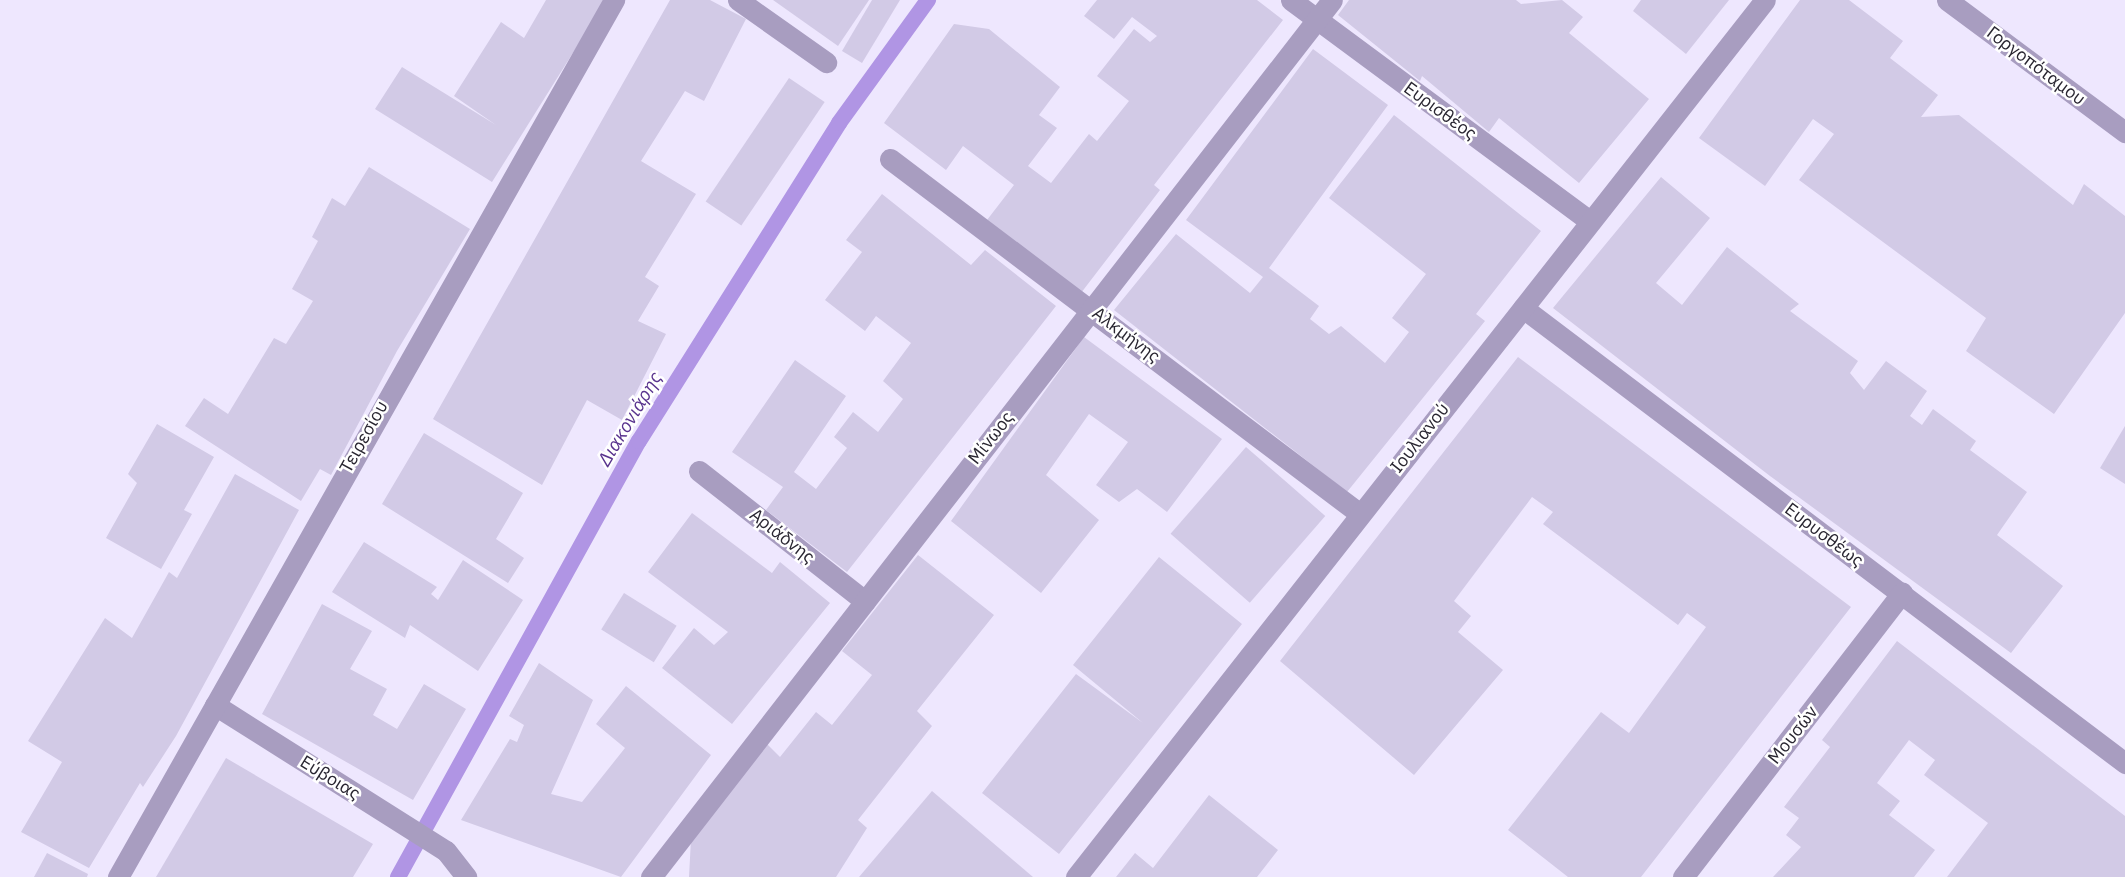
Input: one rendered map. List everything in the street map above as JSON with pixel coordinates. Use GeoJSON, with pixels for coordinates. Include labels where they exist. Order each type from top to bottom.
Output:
{"type":"FeatureCollection","features":[{"type":"Feature","properties":{"kind":"street","name":"Τειρεσίου"},"geometry":{"type":"LineString","coordinates":[[118,877],[614,0]]}},
{"type":"Feature","properties":{"kind":"street"},"geometry":{"type":"LineString","coordinates":[[738,0],[826,62]]}},
{"type":"Feature","properties":{"kind":"street","name":"Ευρισθέος"},"geometry":{"type":"LineString","coordinates":[[1291,0],[1590,220]]}},
{"type":"Feature","properties":{"kind":"street","name":"Μίνωος"},"geometry":{"type":"LineString","coordinates":[[651,877],[1332,0]]}},
{"type":"Feature","properties":{"kind":"street","name":"Ιουλιανού"},"geometry":{"type":"LineString","coordinates":[[1076,877],[1765,0]]}},
{"type":"Feature","properties":{"kind":"street","name":"Γοργοπόταμου"},"geometry":{"type":"LineString","coordinates":[[1947,0],[2125,132]]}},
{"type":"Feature","properties":{"kind":"street","name":"Αλκμήνης"},"geometry":{"type":"LineString","coordinates":[[890,159],[1360,514]]}},
{"type":"Feature","properties":{"kind":"street","name":"Ευρυσθέως"},"geometry":{"type":"LineString","coordinates":[[1522,307],[2125,763]]}},
{"type":"Feature","properties":{"kind":"street","name":"Αριάδνης"},"geometry":{"type":"LineString","coordinates":[[699,471],[865,601]]}},
{"type":"Feature","properties":{"kind":"street","name":"Μουσών"},"geometry":{"type":"LineString","coordinates":[[1683,877],[1902,593]]}},
{"type":"Feature","properties":{"kind":"street","name":"Εύβοιας"},"geometry":{"type":"LineString","coordinates":[[215,705],[446,851],[466,877]]}},
{"type":"Feature","properties":{"kind":"building"},"geometry":{"type":"Polygon","coordinates":[[[546,0],[606,0],[492,182],[375,109],[402,67],[496,125],[454,96],[501,22],[524,38],[546,0]]]}},
{"type":"Feature","properties":{"kind":"building"},"geometry":{"type":"Polygon","coordinates":[[[670,0],[710,0],[746,19],[704,101],[685,91],[641,161],[696,194],[645,277],[659,286],[638,321],[666,334],[622,420],[587,400],[542,485],[433,419],[670,0]]]}},
{"type":"Feature","properties":{"kind":"building"},"geometry":{"type":"Polygon","coordinates":[[[773,0],[869,0],[838,46],[773,0]]]}},
{"type":"Feature","properties":{"kind":"building"},"geometry":{"type":"Polygon","coordinates":[[[872,0],[900,0],[862,63],[842,51],[872,0]]]}},
{"type":"Feature","properties":{"kind":"building"},"geometry":{"type":"Polygon","coordinates":[[[1097,0],[1257,0],[1283,20],[1154,185],[1160,190],[1081,293],[987,220],[1014,185],[963,146],[946,170],[884,123],[954,24],[989,29],[1060,87],[1039,115],[1057,128],[1028,166],[1051,183],[1089,134],[1097,141],[1129,101],[1097,76],[1134,29],[1150,42],[1157,36],[1132,17],[1114,39],[1084,16],[1097,0]]]}},
{"type":"Feature","properties":{"kind":"building"},"geometry":{"type":"Polygon","coordinates":[[[1349,0],[1516,0],[1521,4],[1562,0],[1583,17],[1569,33],[1649,99],[1579,183],[1499,118],[1489,132],[1422,76],[1420,81],[1338,15],[1349,0]]]}},
{"type":"Feature","properties":{"kind":"building"},"geometry":{"type":"Polygon","coordinates":[[[1641,0],[1729,0],[1686,54],[1633,11],[1641,0]]]}},
{"type":"Feature","properties":{"kind":"building"},"geometry":{"type":"Polygon","coordinates":[[[1800,0],[1849,0],[1903,41],[1890,58],[1938,95],[1921,117],[1959,115],[2073,205],[2084,184],[2125,216],[2125,313],[2054,414],[1966,351],[1986,318],[1799,180],[1834,134],[1813,119],[1765,186],[1699,138],[1800,0]]]}},
{"type":"Feature","properties":{"kind":"building"},"geometry":{"type":"Polygon","coordinates":[[[1313,49],[1388,105],[1269,268],[1319,306],[1310,319],[1329,334],[1341,326],[1385,363],[1409,332],[1392,318],[1426,274],[1329,198],[1394,115],[1541,231],[1476,314],[1485,321],[1347,492],[1114,310],[1176,234],[1250,293],[1263,277],[1186,220],[1313,49]]]}},
{"type":"Feature","properties":{"kind":"building"},"geometry":{"type":"Polygon","coordinates":[[[789,78],[825,102],[741,226],[706,202],[789,78]]]}},
{"type":"Feature","properties":{"kind":"building"},"geometry":{"type":"Polygon","coordinates":[[[369,167],[470,229],[397,351],[331,475],[320,469],[301,501],[185,426],[204,398],[228,414],[274,338],[286,344],[313,301],[292,289],[318,241],[312,237],[332,198],[345,206],[369,167]]]}},
{"type":"Feature","properties":{"kind":"building"},"geometry":{"type":"Polygon","coordinates":[[[1661,177],[1710,218],[1656,283],[1682,305],[1727,247],[1799,304],[1790,311],[1858,361],[1850,373],[1864,390],[1886,361],[1927,391],[1910,416],[1922,425],[1933,409],[1976,441],[1970,450],[2027,492],[1997,535],[2063,586],[2011,653],[1770,476],[1553,308],[1661,177]]]}},
{"type":"Feature","properties":{"kind":"building"},"geometry":{"type":"Polygon","coordinates":[[[882,194],[971,265],[985,250],[1056,306],[847,572],[766,510],[783,487],[732,452],[795,360],[846,396],[794,472],[816,489],[847,448],[834,437],[853,412],[878,432],[903,399],[883,381],[911,343],[876,316],[865,331],[825,300],[862,252],[846,240],[882,194]]]}},
{"type":"Feature","properties":{"kind":"building"},"geometry":{"type":"Polygon","coordinates":[[[1084,337],[1222,439],[1167,512],[1137,489],[1119,502],[1096,485],[1128,442],[1089,414],[1046,475],[1099,520],[1041,593],[951,521],[1084,337]]]}},
{"type":"Feature","properties":{"kind":"building"},"geometry":{"type":"Polygon","coordinates":[[[1518,357],[1851,607],[1641,877],[1568,877],[1508,830],[1601,712],[1629,733],[1706,627],[1687,613],[1678,625],[1543,524],[1553,512],[1532,497],[1454,601],[1471,616],[1458,632],[1503,670],[1414,775],[1280,661],[1518,357]]]}},
{"type":"Feature","properties":{"kind":"building"},"geometry":{"type":"Polygon","coordinates":[[[157,424],[214,457],[184,510],[192,514],[161,569],[106,538],[137,483],[128,474],[157,424]]]}},
{"type":"Feature","properties":{"kind":"building"},"geometry":{"type":"Polygon","coordinates":[[[2125,426],[2125,484],[2100,468],[2125,426]]]}},
{"type":"Feature","properties":{"kind":"building"},"geometry":{"type":"Polygon","coordinates":[[[424,433],[523,493],[496,539],[524,558],[508,583],[382,504],[424,433]]]}},
{"type":"Feature","properties":{"kind":"building"},"geometry":{"type":"Polygon","coordinates":[[[1246,447],[1325,516],[1250,603],[1171,534],[1246,447]]]}},
{"type":"Feature","properties":{"kind":"building"},"geometry":{"type":"Polygon","coordinates":[[[235,474],[299,510],[176,736],[143,787],[140,783],[89,868],[21,832],[62,762],[28,741],[105,618],[132,638],[169,572],[177,578],[235,474]]]}},
{"type":"Feature","properties":{"kind":"building"},"geometry":{"type":"Polygon","coordinates":[[[692,513],[772,573],[780,562],[830,603],[732,724],[662,668],[694,628],[714,645],[728,632],[648,572],[692,513]]]}},
{"type":"Feature","properties":{"kind":"building"},"geometry":{"type":"Polygon","coordinates":[[[364,542],[437,587],[431,594],[438,600],[463,560],[523,600],[478,671],[410,625],[405,638],[332,592],[364,542]]]}},
{"type":"Feature","properties":{"kind":"building"},"geometry":{"type":"Polygon","coordinates":[[[918,555],[994,615],[917,711],[932,726],[858,820],[867,828],[836,877],[689,877],[691,839],[764,741],[780,757],[816,712],[832,725],[872,675],[842,651],[918,555]]]}},
{"type":"Feature","properties":{"kind":"building"},"geometry":{"type":"Polygon","coordinates":[[[1159,557],[1242,624],[1059,854],[982,793],[1076,674],[1143,723],[1073,665],[1159,557]]]}},
{"type":"Feature","properties":{"kind":"building"},"geometry":{"type":"Polygon","coordinates":[[[624,593],[677,626],[654,662],[601,629],[624,593]]]}},
{"type":"Feature","properties":{"kind":"building"},"geometry":{"type":"Polygon","coordinates":[[[322,604],[372,631],[350,669],[387,689],[373,715],[397,729],[424,684],[466,709],[413,800],[262,714],[322,604]]]}},
{"type":"Feature","properties":{"kind":"building"},"geometry":{"type":"Polygon","coordinates":[[[1897,641],[2125,816],[2125,877],[1947,877],[1988,823],[1924,775],[1935,760],[1909,740],[1877,783],[1900,801],[1889,815],[1935,850],[1914,877],[1773,877],[1801,847],[1786,835],[1799,818],[1784,807],[1830,747],[1822,740],[1897,641]]]}},
{"type":"Feature","properties":{"kind":"building"},"geometry":{"type":"Polygon","coordinates":[[[539,663],[593,700],[551,794],[582,802],[625,748],[596,724],[626,686],[711,755],[621,877],[461,820],[510,739],[517,742],[524,725],[509,716],[539,663]]]}},
{"type":"Feature","properties":{"kind":"building"},"geometry":{"type":"Polygon","coordinates":[[[226,758],[373,844],[353,877],[156,877],[226,758]]]}},
{"type":"Feature","properties":{"kind":"building"},"geometry":{"type":"Polygon","coordinates":[[[932,791],[1033,877],[859,877],[932,791]]]}},
{"type":"Feature","properties":{"kind":"building"},"geometry":{"type":"Polygon","coordinates":[[[1209,795],[1278,850],[1257,877],[1116,877],[1135,853],[1153,868],[1209,795]]]}},
{"type":"Feature","properties":{"kind":"building"},"geometry":{"type":"Polygon","coordinates":[[[47,853],[88,874],[87,877],[34,877],[47,853]]]}},
{"type":"Feature","properties":{"kind":"waterway","name":"Διακονιάρης"},"geometry":{"type":"LineString","coordinates":[[398,877],[639,441],[839,123],[928,0]]}}]}
